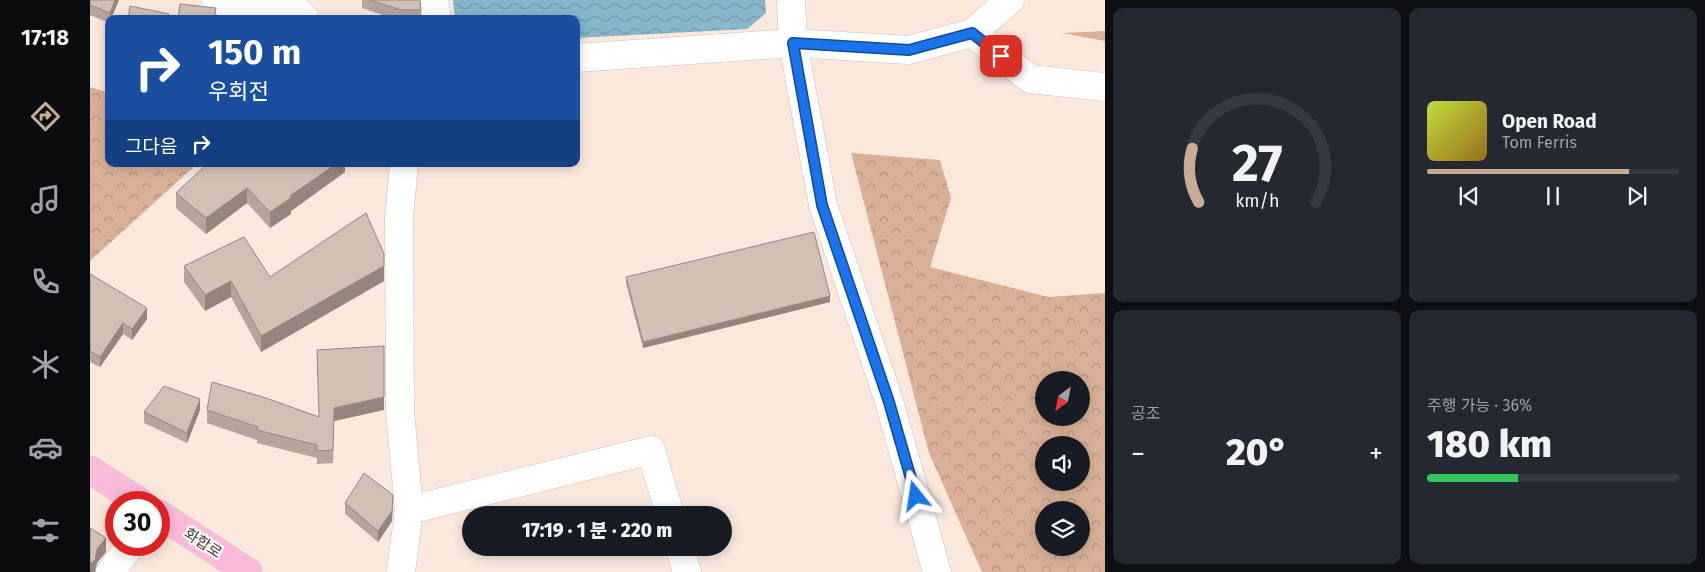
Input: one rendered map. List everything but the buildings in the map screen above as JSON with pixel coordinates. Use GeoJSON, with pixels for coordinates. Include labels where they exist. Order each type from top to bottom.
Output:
{"type":"FeatureCollection","features":[{"type":"Feature","properties":{"kind":"main road"},"geometry":{"type":"LineString","coordinates":[[90,470],[123,491]]}},
{"type":"Feature","properties":{"kind":"main road","name":"화합로"},"geometry":{"type":"LineString","coordinates":[[170,521],[248,572]]}},
{"type":"Feature","properties":{"kind":"street"},"geometry":{"type":"LineString","coordinates":[[216,0],[232,4],[293,7]]}},
{"type":"Feature","properties":{"kind":"street"},"geometry":{"type":"LineString","coordinates":[[434,0],[436,15]]}},
{"type":"Feature","properties":{"kind":"street"},"geometry":{"type":"LineString","coordinates":[[791,0],[793,43],[822,205],[889,402],[937,572]]}},
{"type":"Feature","properties":{"kind":"street"},"geometry":{"type":"LineString","coordinates":[[580,58],[793,43],[909,50],[972,33],[1010,0]]}},
{"type":"Feature","properties":{"kind":"street"},"geometry":{"type":"LineString","coordinates":[[972,33],[1030,79],[1105,87]]}},
{"type":"Feature","properties":{"kind":"street"},"geometry":{"type":"LineString","coordinates":[[401,572],[409,510],[400,411],[399,218],[404,167]]}},
{"type":"Feature","properties":{"kind":"street"},"geometry":{"type":"LineString","coordinates":[[409,510],[651,450],[667,506]]}},
{"type":"Feature","properties":{"kind":"street"},"geometry":{"type":"LineString","coordinates":[[110,572],[123,556]]}},
{"type":"Feature","properties":{"kind":"street"},"geometry":{"type":"LineString","coordinates":[[682,556],[687,572]]}},
{"type":"Feature","properties":{"kind":"green space"},"geometry":{"type":"Polygon","coordinates":[[[1105,31],[1105,41],[1062,33],[1105,31]]]}},
{"type":"Feature","properties":{"kind":"green space"},"geometry":{"type":"Polygon","coordinates":[[[90,87],[105,92],[105,167],[194,167],[90,261],[90,87]]]}},
{"type":"Feature","properties":{"kind":"green space"},"geometry":{"type":"Polygon","coordinates":[[[851,153],[940,160],[951,198],[930,267],[1048,297],[1105,293],[1105,572],[983,572],[929,453],[851,153]]]}},
{"type":"Feature","properties":{"kind":"water"},"geometry":{"type":"Polygon","coordinates":[[[453,0],[765,0],[766,13],[747,29],[580,38],[580,15],[455,15],[453,0]]]}},
{"type":"Feature","properties":{"kind":"route"},"geometry":{"type":"LineString","coordinates":[[916,496],[889,402],[822,205],[793,43],[909,50],[972,33],[1001,56]]}}]}
